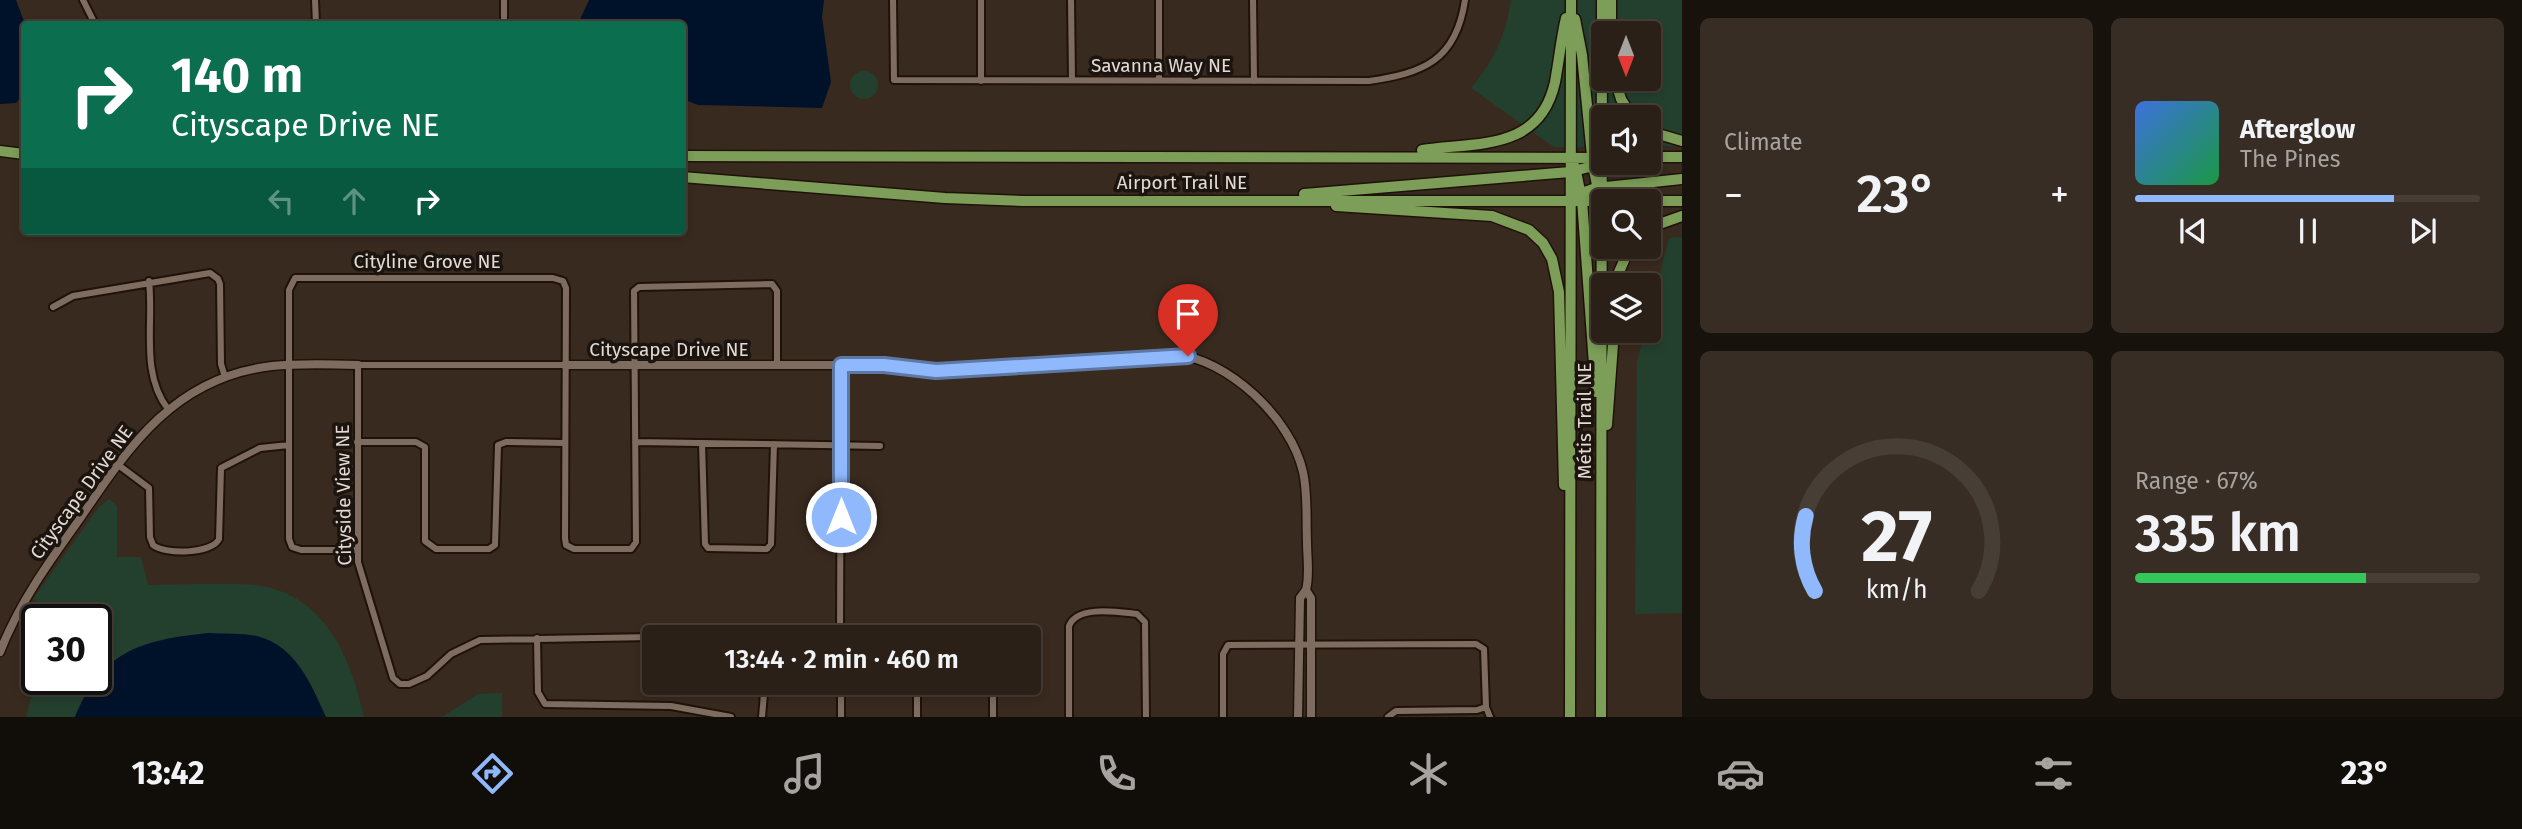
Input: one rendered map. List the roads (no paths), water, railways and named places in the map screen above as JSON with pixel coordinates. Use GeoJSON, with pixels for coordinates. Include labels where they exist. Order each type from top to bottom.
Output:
{"type":"FeatureCollection","features":[{"type":"Feature","properties":{"kind":"main road"},"geometry":{"type":"LineString","coordinates":[[1387,155],[1489,143],[1514,136],[1540,118],[1555,81],[1571,0]]}},
{"type":"Feature","properties":{"kind":"main road"},"geometry":{"type":"LineString","coordinates":[[1571,0],[1591,118]]}},
{"type":"Feature","properties":{"kind":"main road","name":"Métis Trail NE"},"geometry":{"type":"LineString","coordinates":[[1570,717],[1570,200],[1573,171],[1570,156],[1571,0]]}},
{"type":"Feature","properties":{"kind":"main road"},"geometry":{"type":"LineString","coordinates":[[1599,105],[1602,0]]}},
{"type":"Feature","properties":{"kind":"main road"},"geometry":{"type":"LineString","coordinates":[[1611,0],[1611,21]]}},
{"type":"Feature","properties":{"kind":"main road"},"geometry":{"type":"LineString","coordinates":[[1661,135],[1682,141]]}},
{"type":"Feature","properties":{"kind":"main road"},"geometry":{"type":"LineString","coordinates":[[0,154],[21,155]]}},
{"type":"Feature","properties":{"kind":"main road","name":"Airport Trail NE"},"geometry":{"type":"LineString","coordinates":[[686,156],[1007,158],[1387,155],[1570,156],[1591,159]]}},
{"type":"Feature","properties":{"kind":"main road"},"geometry":{"type":"LineString","coordinates":[[1661,157],[1682,157]]}},
{"type":"Feature","properties":{"kind":"main road"},"geometry":{"type":"LineString","coordinates":[[1234,200],[1573,171],[1591,163]]}},
{"type":"Feature","properties":{"kind":"main road"},"geometry":{"type":"LineString","coordinates":[[1573,171],[1581,196],[1601,445]]}},
{"type":"Feature","properties":{"kind":"main road"},"geometry":{"type":"LineString","coordinates":[[1598,175],[1599,187]]}},
{"type":"Feature","properties":{"kind":"main road","name":"Airport Trail NE"},"geometry":{"type":"LineString","coordinates":[[686,177],[945,198],[1570,200],[1581,196],[1591,198]]}},
{"type":"Feature","properties":{"kind":"main road"},"geometry":{"type":"LineString","coordinates":[[1581,196],[1599,187],[1682,179]]}},
{"type":"Feature","properties":{"kind":"main road"},"geometry":{"type":"LineString","coordinates":[[1234,200],[1492,216],[1529,230],[1543,243],[1552,259],[1559,292],[1570,611]]}},
{"type":"Feature","properties":{"kind":"main road","name":"Airport Trail NE"},"geometry":{"type":"LineString","coordinates":[[1661,201],[1682,201]]}},
{"type":"Feature","properties":{"kind":"main road"},"geometry":{"type":"LineString","coordinates":[[1661,223],[1682,216]]}},
{"type":"Feature","properties":{"kind":"main road","name":"Métis Trail NE"},"geometry":{"type":"LineString","coordinates":[[1601,717],[1602,259]]}},
{"type":"Feature","properties":{"kind":"main road"},"geometry":{"type":"LineString","coordinates":[[1601,510],[1613,343]]}},
{"type":"Feature","properties":{"kind":"street"},"geometry":{"type":"LineString","coordinates":[[83,0],[94,21]]}},
{"type":"Feature","properties":{"kind":"street"},"geometry":{"type":"LineString","coordinates":[[315,0],[316,21]]}},
{"type":"Feature","properties":{"kind":"street"},"geometry":{"type":"LineString","coordinates":[[504,21],[505,0]]}},
{"type":"Feature","properties":{"kind":"street","name":"Savanna Way NE"},"geometry":{"type":"LineString","coordinates":[[893,0],[894,80],[981,81],[1369,81],[1411,74],[1437,58],[1455,37],[1465,0]]}},
{"type":"Feature","properties":{"kind":"street"},"geometry":{"type":"LineString","coordinates":[[981,0],[981,81]]}},
{"type":"Feature","properties":{"kind":"street"},"geometry":{"type":"LineString","coordinates":[[1071,0],[1072,80]]}},
{"type":"Feature","properties":{"kind":"street"},"geometry":{"type":"LineString","coordinates":[[1159,0],[1159,80]]}},
{"type":"Feature","properties":{"kind":"street"},"geometry":{"type":"LineString","coordinates":[[1253,0],[1254,80]]}},
{"type":"Feature","properties":{"kind":"street"},"geometry":{"type":"LineString","coordinates":[[53,307],[74,296],[205,273],[218,279],[221,364],[225,377]]}},
{"type":"Feature","properties":{"kind":"street","name":"Cityline Grove NE"},"geometry":{"type":"LineString","coordinates":[[357,550],[301,550],[290,544],[289,288],[292,279],[300,276],[558,279],[566,288],[565,543],[574,549],[631,549],[636,542],[635,442]]}},
{"type":"Feature","properties":{"kind":"street"},"geometry":{"type":"LineString","coordinates":[[149,281],[152,371],[157,391],[168,409]]}},
{"type":"Feature","properties":{"kind":"street"},"geometry":{"type":"LineString","coordinates":[[777,365],[777,291],[772,285],[639,287],[634,291],[635,442],[880,446]]}},
{"type":"Feature","properties":{"kind":"street","name":"Cityscape Drive NE"},"geometry":{"type":"LineString","coordinates":[[0,650],[25,598],[137,437],[168,409],[225,377],[289,365],[884,365],[921,371],[1174,354],[1206,360],[1257,398],[1296,452],[1305,489],[1306,590],[1311,598],[1311,717]]}},
{"type":"Feature","properties":{"kind":"street","name":"Cityside View NE"},"geometry":{"type":"LineString","coordinates":[[358,365],[357,550],[365,593],[396,682],[414,683],[427,676],[451,654],[481,640],[642,638]]}},
{"type":"Feature","properties":{"kind":"street"},"geometry":{"type":"LineString","coordinates":[[840,625],[841,365]]}},
{"type":"Feature","properties":{"kind":"street"},"geometry":{"type":"LineString","coordinates":[[357,442],[421,443],[426,453],[425,541],[436,549],[489,549],[495,545],[498,445],[506,442],[565,443]]}},
{"type":"Feature","properties":{"kind":"street"},"geometry":{"type":"LineString","coordinates":[[702,443],[705,544],[709,548],[767,549],[771,544],[774,444]]}},
{"type":"Feature","properties":{"kind":"street"},"geometry":{"type":"LineString","coordinates":[[117,464],[149,488],[150,537],[153,545],[163,550],[206,550],[214,547],[219,539],[221,468],[260,448],[289,445]]}},
{"type":"Feature","properties":{"kind":"street","name":"Cityscape Drive NE"},"geometry":{"type":"LineString","coordinates":[[1298,717],[1300,598],[1306,590]]}},
{"type":"Feature","properties":{"kind":"street"},"geometry":{"type":"LineString","coordinates":[[1069,717],[1071,621],[1082,613],[1125,613],[1137,614],[1145,622],[1146,717]]}},
{"type":"Feature","properties":{"kind":"street"},"geometry":{"type":"LineString","coordinates":[[537,638],[538,692],[545,704],[670,706],[731,717]]}},
{"type":"Feature","properties":{"kind":"street"},"geometry":{"type":"LineString","coordinates":[[1223,717],[1225,647],[1233,643],[1480,645],[1484,649],[1486,707],[1490,717]]}},
{"type":"Feature","properties":{"kind":"street"},"geometry":{"type":"LineString","coordinates":[[762,717],[764,695]]}},
{"type":"Feature","properties":{"kind":"street"},"geometry":{"type":"LineString","coordinates":[[841,695],[841,717]]}},
{"type":"Feature","properties":{"kind":"street"},"geometry":{"type":"LineString","coordinates":[[917,695],[917,717]]}},
{"type":"Feature","properties":{"kind":"street"},"geometry":{"type":"LineString","coordinates":[[993,695],[993,717]]}},
{"type":"Feature","properties":{"kind":"street"},"geometry":{"type":"LineString","coordinates":[[1388,717],[1396,711],[1477,710],[1486,707]]}},
{"type":"Feature","properties":{"kind":"water"},"geometry":{"type":"Polygon","coordinates":[[[0,0],[16,0],[24,21],[21,21],[21,97],[16,103],[0,104],[0,0]]]}},
{"type":"Feature","properties":{"kind":"water"},"geometry":{"type":"Polygon","coordinates":[[[589,0],[824,0],[822,17],[831,82],[822,108],[698,105],[686,100],[686,21],[579,21],[589,0]]]}},
{"type":"Feature","properties":{"kind":"water"},"geometry":{"type":"Polygon","coordinates":[[[208,633],[239,634],[271,641],[292,657],[300,668],[326,717],[75,717],[86,695],[112,695],[112,663],[126,653],[143,646],[208,633]]]}}]}
